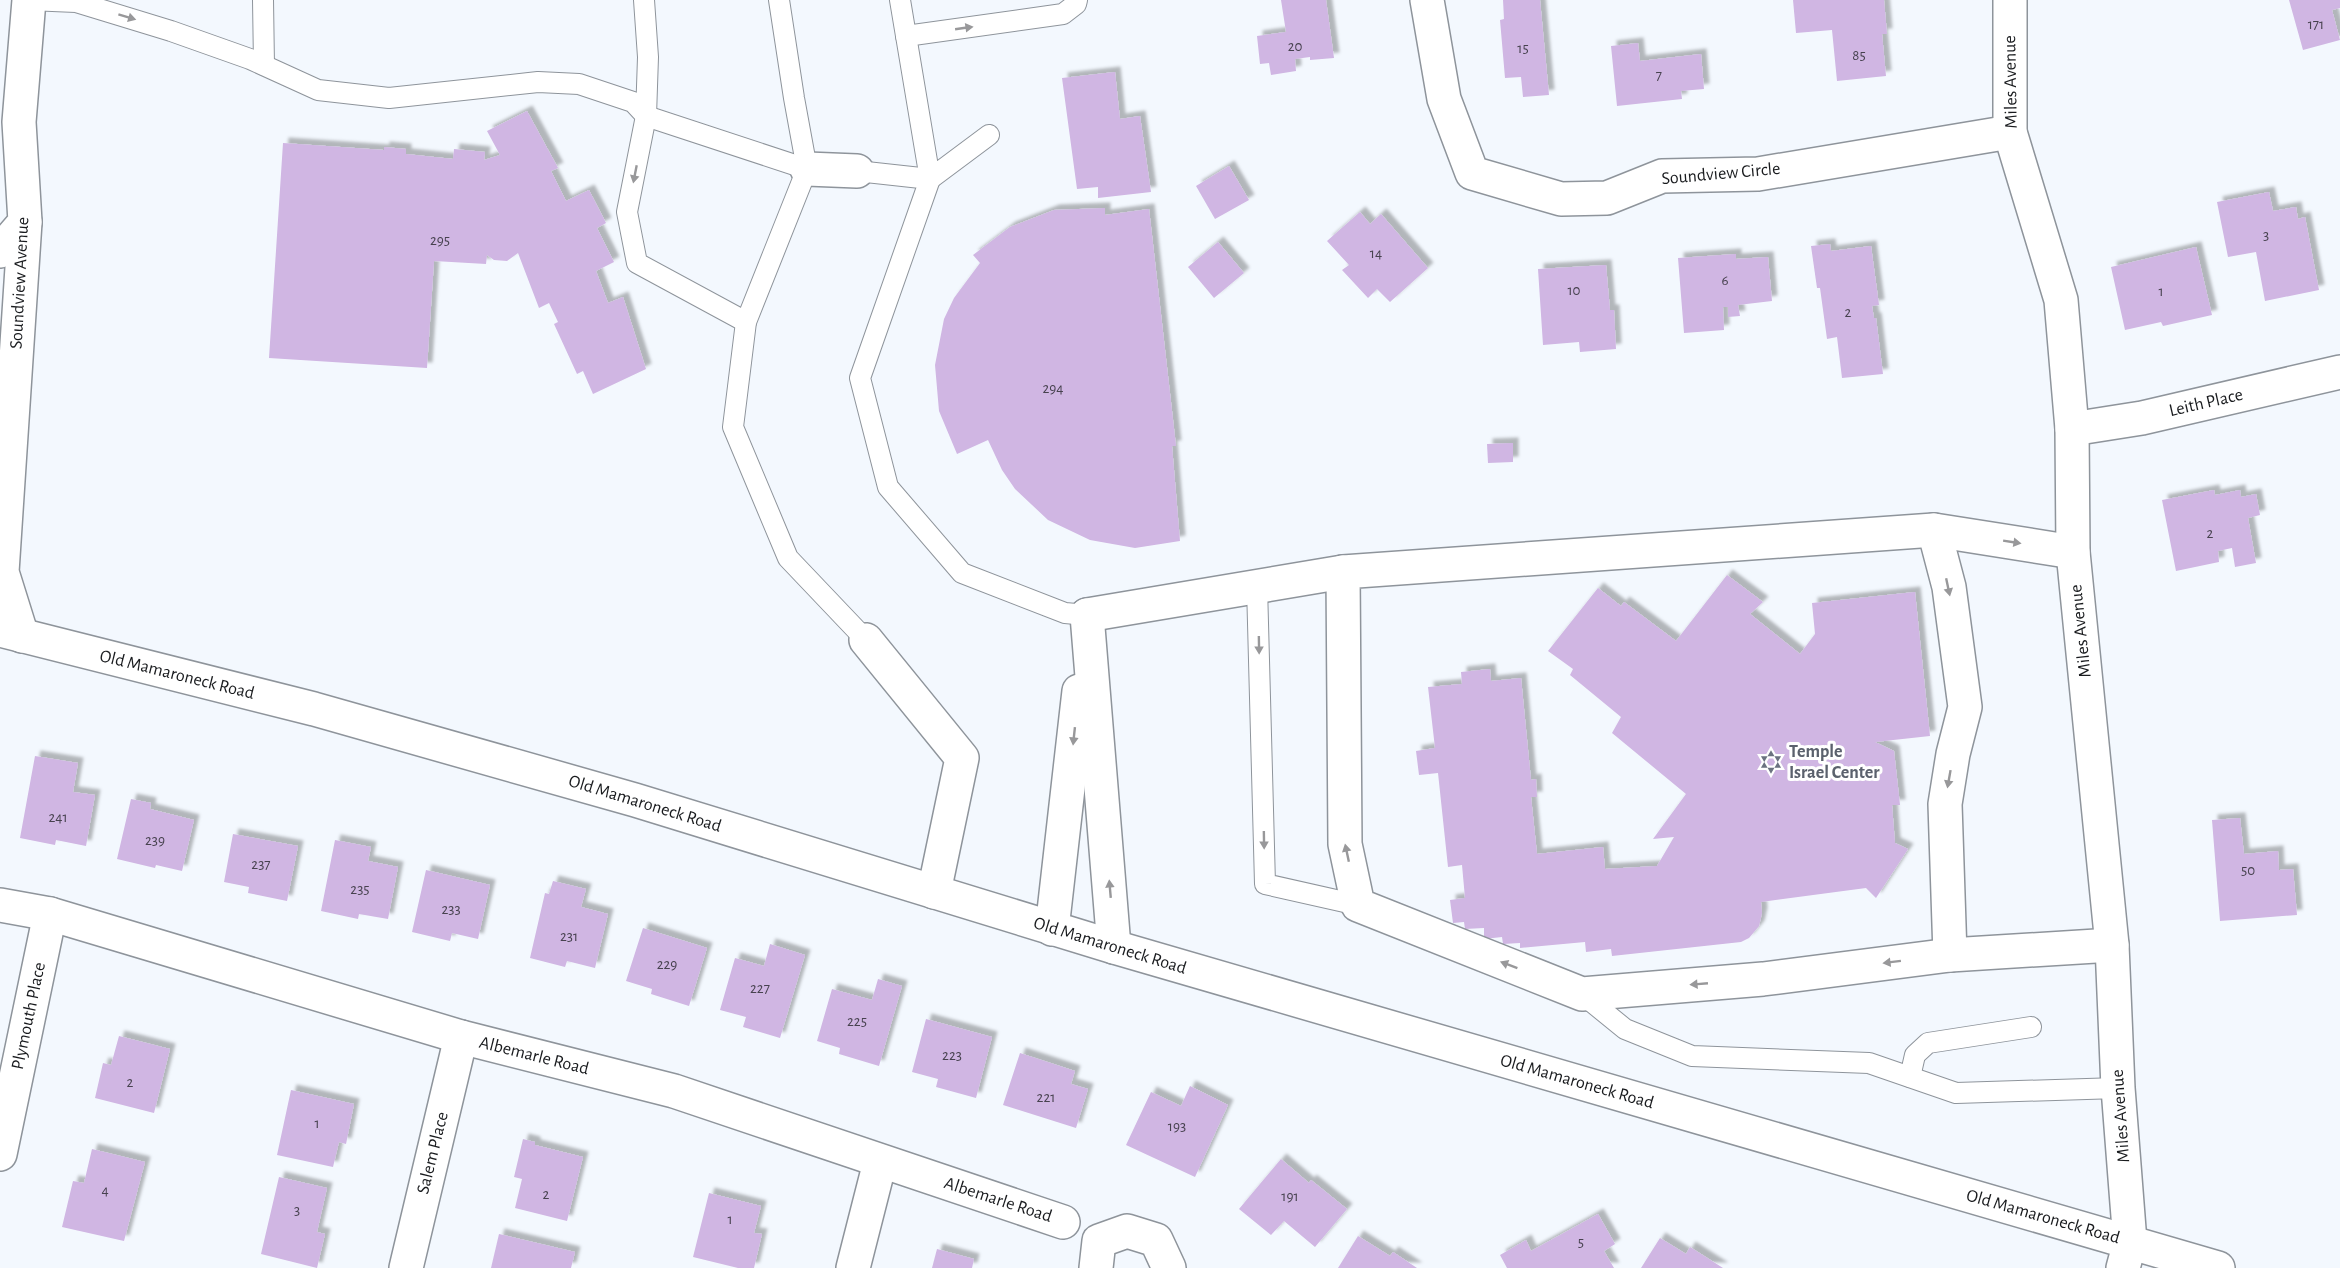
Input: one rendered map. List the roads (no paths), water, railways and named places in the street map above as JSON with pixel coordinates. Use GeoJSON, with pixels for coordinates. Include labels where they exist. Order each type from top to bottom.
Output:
{"type":"FeatureCollection","features":[{"type":"Feature","properties":{"kind":"street","name":"Soundview Avenue"},"geometry":{"type":"LineString","coordinates":[[11,633],[2,572],[25,222],[19,122],[29,0]]}},
{"type":"Feature","properties":{"kind":"street","name":"Soundview Circle"},"geometry":{"type":"LineString","coordinates":[[1427,0],[1444,99],[1472,173],[1561,199],[1607,198],[1662,176],[1758,174],[2010,132]]}},
{"type":"Feature","properties":{"kind":"street","name":"Miles Avenue"},"geometry":{"type":"LineString","coordinates":[[2010,0],[2010,132],[2061,300],[2072,429],[2073,552],[2112,945],[2127,1255]]}},
{"type":"Feature","properties":{"kind":"street"},"geometry":{"type":"LineString","coordinates":[[807,169],[857,171]]}},
{"type":"Feature","properties":{"kind":"street"},"geometry":{"type":"LineString","coordinates":[[0,251],[25,222]]}},
{"type":"Feature","properties":{"kind":"street","name":"Leith Place"},"geometry":{"type":"LineString","coordinates":[[2072,429],[2142,418],[2340,372]]}},
{"type":"Feature","properties":{"kind":"street"},"geometry":{"type":"LineString","coordinates":[[1087,615],[1343,572],[1934,530],[2073,552]]}},
{"type":"Feature","properties":{"kind":"street"},"geometry":{"type":"LineString","coordinates":[[1934,530],[1949,587],[1965,707],[1953,754],[1945,804],[1950,955]]}},
{"type":"Feature","properties":{"kind":"street"},"geometry":{"type":"LineString","coordinates":[[1343,572],[1344,844],[1358,905],[1582,994],[1763,979],[1950,955],[2112,945]]}},
{"type":"Feature","properties":{"kind":"street"},"geometry":{"type":"LineString","coordinates":[[1052,929],[1087,615]]}},
{"type":"Feature","properties":{"kind":"street"},"geometry":{"type":"LineString","coordinates":[[1087,615],[1114,947]]}},
{"type":"Feature","properties":{"kind":"street","name":"Old Mamaroneck Road"},"geometry":{"type":"LineString","coordinates":[[11,633],[314,709],[636,800],[1052,929],[2127,1255],[2218,1268]]}},
{"type":"Feature","properties":{"kind":"street"},"geometry":{"type":"LineString","coordinates":[[866,640],[962,758],[934,892]]}},
{"type":"Feature","properties":{"kind":"street","name":"Albemarle Road"},"geometry":{"type":"LineString","coordinates":[[0,905],[50,914],[461,1037],[674,1091],[1063,1222]]}},
{"type":"Feature","properties":{"kind":"street","name":"Plymouth Place"},"geometry":{"type":"LineString","coordinates":[[0,1154],[50,914]]}},
{"type":"Feature","properties":{"kind":"street","name":"Salem Place"},"geometry":{"type":"LineString","coordinates":[[406,1268],[461,1037]]}},
{"type":"Feature","properties":{"kind":"street"},"geometry":{"type":"LineString","coordinates":[[853,1268],[880,1162]]}},
{"type":"Feature","properties":{"kind":"street"},"geometry":{"type":"LineString","coordinates":[[1095,1268],[1099,1240],[1127,1231],[1155,1240],[1169,1268]]}},
{"type":"Feature","properties":{"kind":"lane"},"geometry":{"type":"LineString","coordinates":[[29,0],[76,2],[171,30],[257,62],[318,90],[389,98],[538,82],[579,84],[633,102],[646,116],[807,169]]}},
{"type":"Feature","properties":{"kind":"lane"},"geometry":{"type":"LineString","coordinates":[[257,62],[262,0]]}},
{"type":"Feature","properties":{"kind":"lane"},"geometry":{"type":"LineString","coordinates":[[644,0],[648,57],[646,116],[627,212],[637,263],[746,322]]}},
{"type":"Feature","properties":{"kind":"lane"},"geometry":{"type":"LineString","coordinates":[[779,0],[807,169],[746,322],[733,427],[788,558],[866,640]]}},
{"type":"Feature","properties":{"kind":"lane"},"geometry":{"type":"LineString","coordinates":[[900,0],[930,179],[860,378],[888,487],[962,573],[1065,613],[1087,615]]}},
{"type":"Feature","properties":{"kind":"lane"},"geometry":{"type":"LineString","coordinates":[[906,36],[1063,14],[1076,4],[1077,0]]}},
{"type":"Feature","properties":{"kind":"lane"},"geometry":{"type":"LineString","coordinates":[[857,171],[930,179],[990,135]]}},
{"type":"Feature","properties":{"kind":"lane"},"geometry":{"type":"LineString","coordinates":[[1257,586],[1265,884],[1358,905]]}},
{"type":"Feature","properties":{"kind":"lane"},"geometry":{"type":"LineString","coordinates":[[1582,994],[1625,1029],[1692,1056],[1869,1063],[1956,1093],[2118,1088]]}},
{"type":"Feature","properties":{"kind":"lane"},"geometry":{"type":"LineString","coordinates":[[1910,1077],[1915,1055],[1928,1043],[2031,1027]]}},
{"type":"Feature","properties":{"kind":"place","name":"Temple Israel Center"},"geometry":{"type":"Point","coordinates":[1771,762]}}]}
